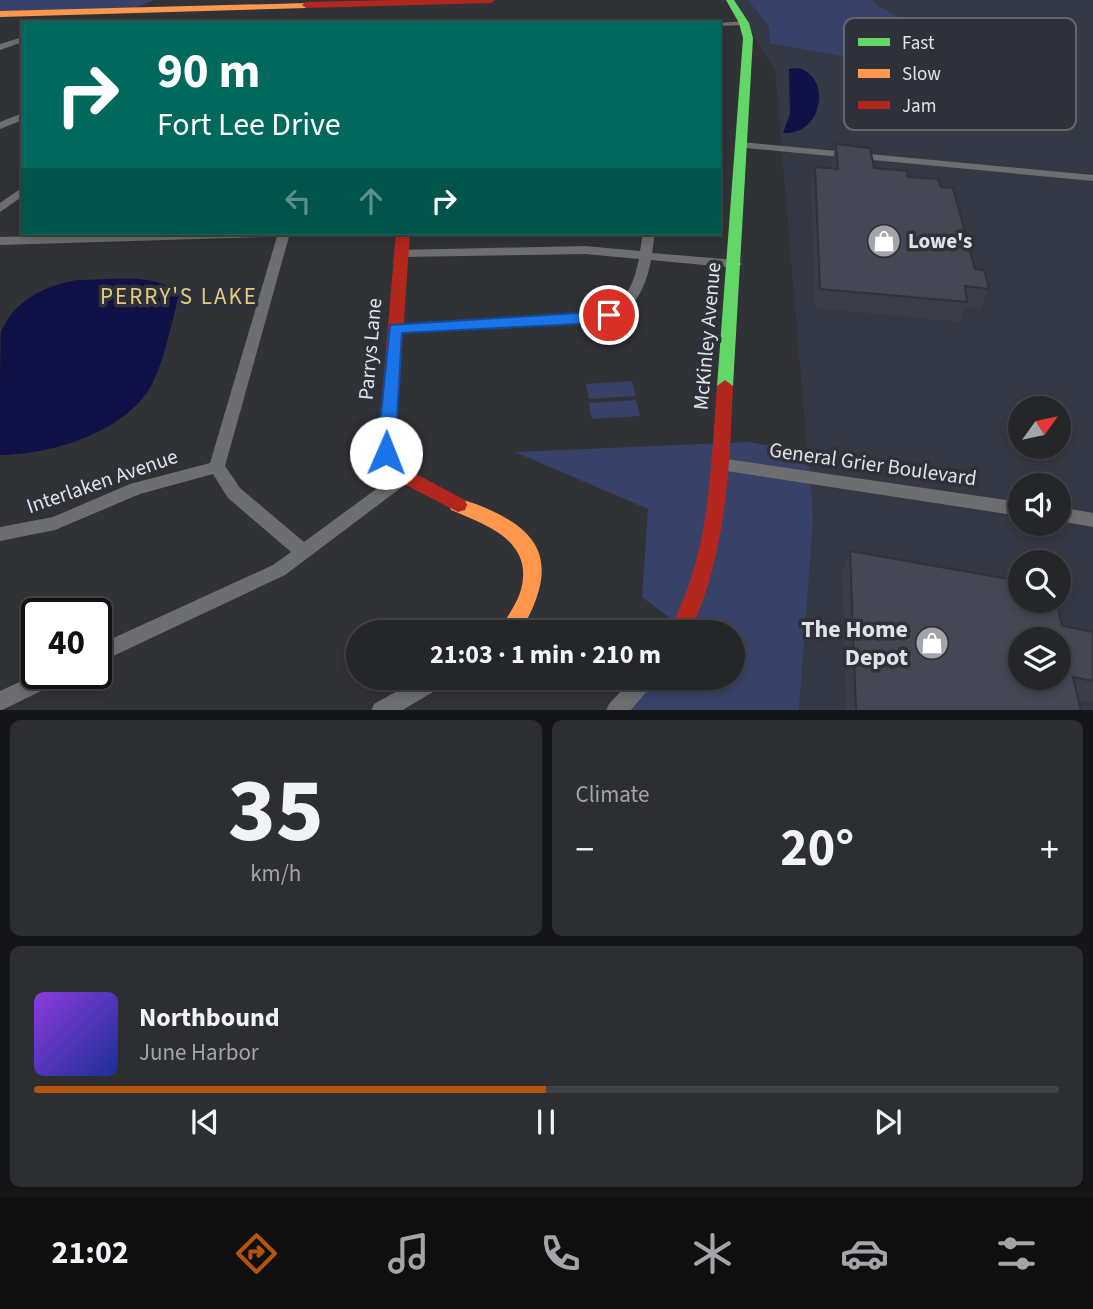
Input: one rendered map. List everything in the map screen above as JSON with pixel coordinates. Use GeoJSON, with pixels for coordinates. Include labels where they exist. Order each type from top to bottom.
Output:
{"type":"FeatureCollection","features":[{"type":"Feature","properties":{"kind":"street"},"geometry":{"type":"LineString","coordinates":[[0,14],[491,0]]}},
{"type":"Feature","properties":{"kind":"street","name":"McKinley Avenue"},"geometry":{"type":"LineString","coordinates":[[685,620],[700,590],[707,565],[720,464],[736,264],[740,145],[748,38],[744,23],[730,0]]}},
{"type":"Feature","properties":{"kind":"street"},"geometry":{"type":"LineString","coordinates":[[721,24],[744,23]]}},
{"type":"Feature","properties":{"kind":"street"},"geometry":{"type":"LineString","coordinates":[[0,47],[21,40]]}},
{"type":"Feature","properties":{"kind":"street"},"geometry":{"type":"LineString","coordinates":[[0,126],[21,117]]}},
{"type":"Feature","properties":{"kind":"street"},"geometry":{"type":"LineString","coordinates":[[740,145],[1093,178]]}},
{"type":"Feature","properties":{"kind":"street"},"geometry":{"type":"LineString","coordinates":[[0,209],[21,192]]}},
{"type":"Feature","properties":{"kind":"street"},"geometry":{"type":"LineString","coordinates":[[0,241],[200,235]]}},
{"type":"Feature","properties":{"kind":"street"},"geometry":{"type":"LineString","coordinates":[[283,235],[217,467],[234,493],[303,552]]}},
{"type":"Feature","properties":{"kind":"street","name":"Parrys Lane"},"geometry":{"type":"LineString","coordinates":[[403,235],[386,453],[404,477],[420,488],[503,526],[519,536],[530,549],[536,566],[534,588],[516,620]]}},
{"type":"Feature","properties":{"kind":"street"},"geometry":{"type":"LineString","coordinates":[[395,328],[598,318],[625,308],[636,296],[649,235]]}},
{"type":"Feature","properties":{"kind":"street"},"geometry":{"type":"LineString","coordinates":[[402,253],[560,249],[736,264]]}},
{"type":"Feature","properties":{"kind":"street","name":"General Grier Boulevard"},"geometry":{"type":"LineString","coordinates":[[720,464],[1008,507]]}},
{"type":"Feature","properties":{"kind":"street","name":"Interlaken Avenue"},"geometry":{"type":"LineString","coordinates":[[0,534],[55,523],[136,489],[217,467]]}},
{"type":"Feature","properties":{"kind":"street"},"geometry":{"type":"LineString","coordinates":[[112,647],[279,569],[404,477]]}},
{"type":"Feature","properties":{"kind":"street"},"geometry":{"type":"LineString","coordinates":[[1071,516],[1093,520]]}},
{"type":"Feature","properties":{"kind":"street"},"geometry":{"type":"LineString","coordinates":[[0,701],[25,689]]}},
{"type":"Feature","properties":{"kind":"street"},"geometry":{"type":"LineString","coordinates":[[380,710],[417,690]]}},
{"type":"Feature","properties":{"kind":"street"},"geometry":{"type":"LineString","coordinates":[[616,710],[635,690]]}},
{"type":"Feature","properties":{"kind":"shaded area"},"geometry":{"type":"Polygon","coordinates":[[[0,0],[154,0],[130,11],[0,12],[0,0]]]}},
{"type":"Feature","properties":{"kind":"shaded area"},"geometry":{"type":"Polygon","coordinates":[[[729,0],[1093,0],[1093,710],[799,710],[813,522],[775,69],[729,0]]]}},
{"type":"Feature","properties":{"kind":"shaded area"},"geometry":{"type":"Polygon","coordinates":[[[748,0],[874,0],[872,2],[899,18],[844,18],[844,57],[770,43],[769,27],[748,0]]]}},
{"type":"Feature","properties":{"kind":"shaded area"},"geometry":{"type":"Polygon","coordinates":[[[798,68],[816,82],[818,105],[807,125],[796,131],[783,133],[790,114],[789,69],[798,68]]]}},
{"type":"Feature","properties":{"kind":"shaded area"},"geometry":{"type":"Polygon","coordinates":[[[77,280],[146,280],[170,288],[179,296],[154,380],[143,398],[127,413],[88,437],[42,450],[0,455],[1,332],[14,311],[32,296],[77,280]]]}},
{"type":"Feature","properties":{"kind":"shaded area"},"geometry":{"type":"Polygon","coordinates":[[[632,381],[635,396],[589,399],[586,384],[632,381]]]}},
{"type":"Feature","properties":{"kind":"shaded area"},"geometry":{"type":"Polygon","coordinates":[[[636,400],[640,416],[592,419],[589,403],[636,400]]]}},
{"type":"Feature","properties":{"kind":"shaded area"},"geometry":{"type":"Polygon","coordinates":[[[749,442],[809,452],[813,522],[799,710],[622,710],[635,690],[745,690],[745,620],[672,620],[642,597],[648,509],[515,452],[749,442]]]}},
{"type":"Feature","properties":{"kind":"building","name":"Lowe's"},"geometry":{"type":"Polygon","coordinates":[[[836,144],[870,148],[874,168],[907,171],[908,177],[938,179],[941,187],[953,188],[975,269],[984,270],[989,289],[965,286],[967,302],[820,289],[815,167],[838,169],[836,144]]]}},
{"type":"Feature","properties":{"kind":"building","name":"The Home Depot"},"geometry":{"type":"Polygon","coordinates":[[[850,551],[1008,579],[1008,613],[1059,613],[1062,626],[1067,627],[1008,627],[1008,690],[1071,690],[1071,628],[1093,632],[1093,681],[1073,677],[1081,710],[856,710],[850,551]]]}},
{"type":"Feature","properties":{"kind":"traffic: fast"},"geometry":{"type":"LineString","coordinates":[[725,386],[748,38],[744,23],[730,0]]}},
{"type":"Feature","properties":{"kind":"traffic: slow"},"geometry":{"type":"LineString","coordinates":[[0,14],[306,5]]}},
{"type":"Feature","properties":{"kind":"traffic: slow"},"geometry":{"type":"LineString","coordinates":[[458,505],[502,525],[524,544],[531,556],[531,589],[516,620]]}},
{"type":"Feature","properties":{"kind":"traffic: jam"},"geometry":{"type":"LineString","coordinates":[[306,5],[491,0]]}},
{"type":"Feature","properties":{"kind":"traffic: jam"},"geometry":{"type":"LineString","coordinates":[[403,235],[386,453],[408,478],[458,505]]}},
{"type":"Feature","properties":{"kind":"traffic: jam"},"geometry":{"type":"LineString","coordinates":[[685,620],[703,573],[716,512],[725,386]]}},
{"type":"Feature","properties":{"kind":"place","name":"Lowe's"},"geometry":{"type":"Point","coordinates":[884,241]}},
{"type":"Feature","properties":{"kind":"place","name":"The Home Depot"},"geometry":{"type":"Point","coordinates":[932,643]}},
{"type":"Feature","properties":{"kind":"district","name":"PERRY'S LAKE"},"geometry":{"type":"Point","coordinates":[179,296]}},
{"type":"Feature","properties":{"kind":"route"},"geometry":{"type":"LineString","coordinates":[[386,453],[395,328],[598,318],[609,315]]}}]}
